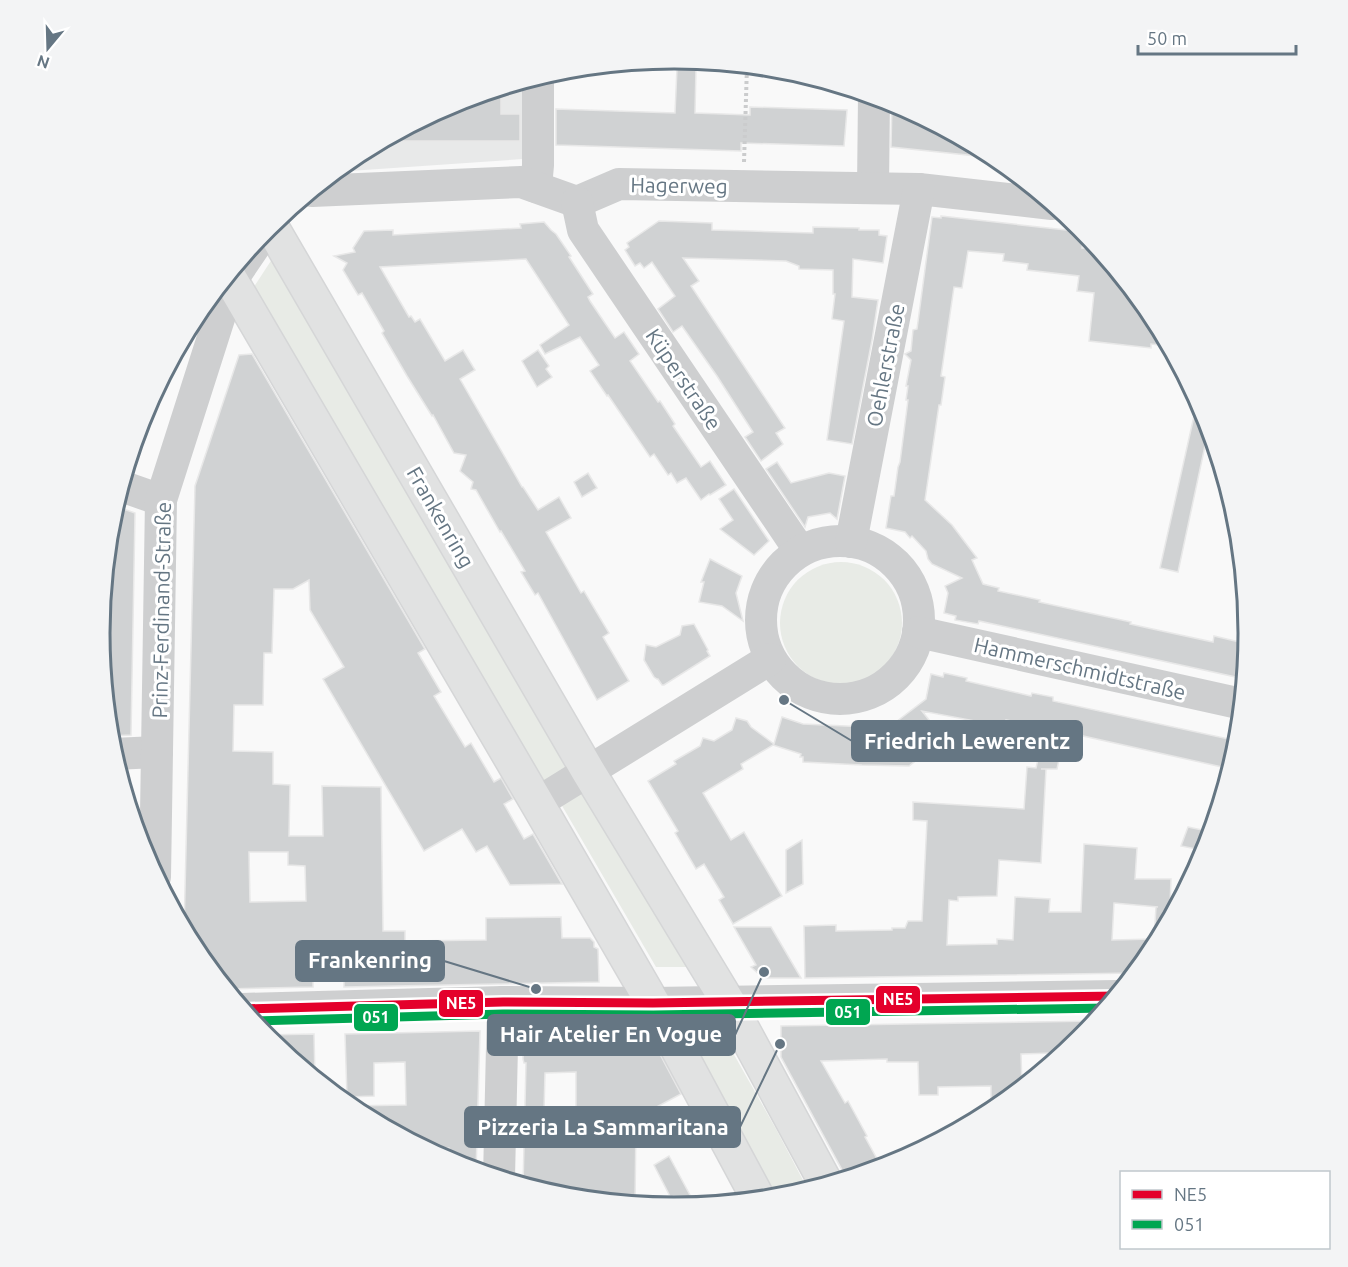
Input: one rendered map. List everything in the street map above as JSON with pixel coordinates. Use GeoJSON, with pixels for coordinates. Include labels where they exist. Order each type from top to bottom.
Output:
{"type":"FeatureCollection","features":[{"type":"Feature","properties":{"kind":"main road","name":"Frankenring"},"geometry":{"type":"LineString","coordinates":[[275,234],[588,771],[728,1002],[823,1178]]}},
{"type":"Feature","properties":{"kind":"main road"},"geometry":{"type":"LineString","coordinates":[[232,282],[653,1003],[755,1192]]}},
{"type":"Feature","properties":{"kind":"street"},"geometry":{"type":"LineString","coordinates":[[536,187],[538,86]]}},
{"type":"Feature","properties":{"kind":"street"},"geometry":{"type":"LineString","coordinates":[[873,188],[874,106]]}},
{"type":"Feature","properties":{"kind":"street"},"geometry":{"type":"LineString","coordinates":[[325,190],[521,182],[577,202]]}},
{"type":"Feature","properties":{"kind":"street","name":"Hagerweg"},"geometry":{"type":"LineString","coordinates":[[577,202],[619,184],[919,189],[1038,202]]}},
{"type":"Feature","properties":{"kind":"street","name":"Oehlerstraße"},"geometry":{"type":"LineString","coordinates":[[851,542],[919,189]]}},
{"type":"Feature","properties":{"kind":"street","name":"Küperstraße"},"geometry":{"type":"LineString","coordinates":[[577,202],[583,230],[800,551]]}},
{"type":"Feature","properties":{"kind":"street","name":"Prinz-Ferdinand-Straße"},"geometry":{"type":"LineString","coordinates":[[155,857],[161,500],[226,289]]}},
{"type":"Feature","properties":{"kind":"street"},"geometry":{"type":"LineString","coordinates":[[129,489],[161,500]]}},
{"type":"Feature","properties":{"kind":"street"},"geometry":{"type":"LineString","coordinates":[[834,541],[851,542],[871,548],[889,558],[903,573],[914,591],[919,611],[918,632],[913,651],[903,668],[890,682],[873,692],[854,698],[834,699],[815,696],[797,687],[782,675],[770,659],[763,640],[760,619],[763,599],[771,580],[784,564],[800,551],[816,544],[834,541]]}},
{"type":"Feature","properties":{"kind":"street","name":"Hammerschmidtstraße"},"geometry":{"type":"LineString","coordinates":[[918,632],[1234,702]]}},
{"type":"Feature","properties":{"kind":"street"},"geometry":{"type":"LineString","coordinates":[[537,803],[770,659]]}},
{"type":"Feature","properties":{"kind":"street"},"geometry":{"type":"LineString","coordinates":[[122,754],[157,752]]}},
{"type":"Feature","properties":{"kind":"street"},"geometry":{"type":"LineString","coordinates":[[253,1009],[503,1002],[653,1003],[1106,996]]}},
{"type":"Feature","properties":{"kind":"street"},"geometry":{"type":"LineString","coordinates":[[499,1170],[503,1002]]}},
{"type":"Feature","properties":{"kind":"path"},"geometry":{"type":"LineString","coordinates":[[745,186],[747,74]]}},
{"type":"Feature","properties":{"kind":"shaded area"},"geometry":{"type":"Polygon","coordinates":[[[523,90],[523,159],[351,171],[424,127],[458,112],[523,90]]]}},
{"type":"Feature","properties":{"kind":"shaded area"},"geometry":{"type":"Polygon","coordinates":[[[278,250],[696,967],[656,967],[561,804],[536,781],[250,293],[278,250]]]}},
{"type":"Feature","properties":{"kind":"shaded area"},"geometry":{"type":"Polygon","coordinates":[[[841,562],[864,567],[884,580],[897,600],[902,623],[897,646],[884,666],[864,679],[841,684],[818,679],[798,666],[785,646],[780,623],[785,600],[798,580],[818,567],[841,562]]]}},
{"type":"Feature","properties":{"kind":"shaded area"},"geometry":{"type":"Polygon","coordinates":[[[724,1037],[804,1183],[769,1190],[689,1039],[724,1037]]]}},
{"type":"Feature","properties":{"kind":"building"},"geometry":{"type":"Polygon","coordinates":[[[677,69],[696,70],[695,113],[750,115],[750,107],[847,110],[844,146],[741,143],[741,151],[556,145],[556,109],[675,113],[677,69]]]}},
{"type":"Feature","properties":{"kind":"building"},"geometry":{"type":"Polygon","coordinates":[[[501,96],[501,114],[520,114],[520,141],[399,141],[458,112],[501,96]]]}},
{"type":"Feature","properties":{"kind":"building"},"geometry":{"type":"Polygon","coordinates":[[[892,113],[924,127],[974,156],[891,147],[892,113]]]}},
{"type":"Feature","properties":{"kind":"building"},"geometry":{"type":"Polygon","coordinates":[[[941,216],[1069,230],[1082,244],[1082,248],[1086,248],[1122,290],[1159,345],[1151,344],[1151,348],[1089,341],[1094,293],[1077,291],[1079,276],[1027,270],[1028,264],[1003,261],[1004,254],[968,251],[962,288],[954,287],[941,376],[945,377],[925,500],[952,525],[977,558],[972,560],[983,584],[999,588],[998,591],[1131,622],[1130,624],[1213,642],[1214,636],[1238,642],[1236,677],[979,621],[978,624],[955,620],[956,616],[944,613],[948,593],[945,586],[962,578],[932,564],[926,551],[912,536],[910,538],[905,532],[886,528],[900,462],[908,400],[906,400],[908,386],[906,386],[911,360],[905,354],[911,351],[913,330],[917,329],[932,217],[941,218],[941,216]]]}},
{"type":"Feature","properties":{"kind":"building"},"geometry":{"type":"Polygon","coordinates":[[[659,221],[712,223],[712,230],[813,233],[813,227],[859,228],[859,230],[879,230],[879,235],[887,236],[883,263],[853,259],[852,297],[878,300],[852,444],[827,440],[844,321],[832,319],[835,294],[833,294],[833,270],[799,269],[799,266],[786,261],[683,258],[699,281],[691,286],[785,428],[776,433],[783,444],[761,461],[745,437],[753,432],[717,376],[682,326],[673,332],[658,309],[675,296],[652,262],[644,268],[640,263],[635,266],[625,250],[629,247],[627,243],[659,221]]]}},
{"type":"Feature","properties":{"kind":"building"},"geometry":{"type":"Polygon","coordinates":[[[544,222],[556,234],[571,256],[569,257],[593,294],[588,297],[590,301],[615,338],[624,332],[639,354],[630,361],[658,402],[660,401],[675,424],[673,426],[701,467],[710,461],[726,485],[701,500],[686,478],[677,483],[671,473],[668,475],[654,454],[650,457],[590,371],[599,365],[580,337],[545,354],[540,345],[569,325],[526,259],[380,267],[409,317],[411,316],[415,322],[420,319],[445,361],[463,350],[475,370],[460,379],[522,487],[538,510],[559,497],[571,518],[546,532],[581,593],[584,591],[609,633],[603,637],[629,681],[597,700],[538,593],[535,595],[521,572],[525,571],[476,490],[471,489],[473,482],[460,471],[466,455],[454,453],[382,333],[384,331],[362,293],[358,295],[343,270],[347,263],[334,256],[355,252],[353,248],[364,231],[393,230],[393,235],[521,228],[520,224],[544,222]]]}},
{"type":"Feature","properties":{"kind":"building"},"geometry":{"type":"Polygon","coordinates":[[[538,350],[549,366],[546,369],[552,377],[537,387],[522,361],[538,350]]]}},
{"type":"Feature","properties":{"kind":"building"},"geometry":{"type":"Polygon","coordinates":[[[252,354],[425,649],[418,653],[441,692],[434,696],[465,747],[471,743],[494,782],[501,778],[513,799],[504,804],[524,839],[533,834],[562,884],[510,885],[487,846],[476,852],[462,829],[424,851],[323,679],[344,667],[310,610],[309,580],[293,589],[274,589],[272,653],[264,653],[263,705],[234,705],[233,751],[273,752],[273,784],[290,785],[289,836],[323,836],[322,786],[381,787],[383,931],[405,931],[405,941],[486,940],[486,918],[561,917],[562,938],[590,938],[594,942],[594,947],[598,949],[599,982],[344,987],[344,971],[313,972],[313,987],[236,989],[226,977],[184,915],[195,486],[239,355],[252,354]],[[249,852],[250,902],[306,901],[305,866],[288,865],[288,852],[249,852]]]}},
{"type":"Feature","properties":{"kind":"building"},"geometry":{"type":"Polygon","coordinates":[[[1194,416],[1206,443],[1178,572],[1160,568],[1194,416]]]}},
{"type":"Feature","properties":{"kind":"building"},"geometry":{"type":"Polygon","coordinates":[[[777,462],[791,483],[829,473],[845,476],[837,519],[830,513],[808,517],[805,527],[766,469],[777,462]]]}},
{"type":"Feature","properties":{"kind":"building"},"geometry":{"type":"Polygon","coordinates":[[[588,473],[597,488],[582,497],[574,482],[588,473]]]}},
{"type":"Feature","properties":{"kind":"building"},"geometry":{"type":"Polygon","coordinates":[[[734,489],[769,541],[754,555],[720,529],[733,520],[719,499],[734,489]]]}},
{"type":"Feature","properties":{"kind":"building"},"geometry":{"type":"Polygon","coordinates":[[[124,509],[135,513],[131,735],[119,736],[111,670],[111,597],[114,560],[124,509]]]}},
{"type":"Feature","properties":{"kind":"building"},"geometry":{"type":"Polygon","coordinates":[[[710,559],[742,576],[736,593],[743,621],[722,606],[699,602],[704,582],[701,582],[710,559]]]}},
{"type":"Feature","properties":{"kind":"building"},"geometry":{"type":"Polygon","coordinates":[[[694,624],[710,656],[662,685],[654,677],[644,660],[646,645],[656,647],[680,635],[682,626],[694,624]]]}},
{"type":"Feature","properties":{"kind":"building"},"geometry":{"type":"Polygon","coordinates":[[[944,673],[967,678],[966,681],[1031,696],[1032,693],[1053,697],[1053,701],[1229,739],[1222,767],[1065,732],[1057,769],[1046,769],[1041,863],[999,860],[997,896],[958,897],[958,901],[949,900],[947,945],[997,944],[997,939],[1013,940],[1015,897],[1050,899],[1049,912],[1081,912],[1084,844],[1137,848],[1135,879],[1171,879],[1170,902],[1155,929],[1156,907],[1158,907],[1114,903],[1112,940],[1148,939],[1125,973],[805,978],[804,926],[836,925],[836,931],[892,930],[892,928],[905,928],[908,921],[922,921],[927,821],[913,820],[913,802],[1024,809],[1027,767],[1036,768],[1045,728],[1006,720],[1005,724],[996,722],[996,725],[922,711],[944,739],[909,766],[803,762],[801,754],[773,745],[741,764],[743,769],[703,793],[731,840],[744,832],[782,896],[733,924],[719,900],[724,897],[704,864],[696,869],[675,833],[678,831],[648,781],[676,764],[674,761],[700,746],[703,738],[714,741],[732,730],[736,718],[747,721],[751,727],[774,744],[782,717],[803,724],[888,728],[926,699],[931,674],[943,677],[944,673]]]}},
{"type":"Feature","properties":{"kind":"building"},"geometry":{"type":"Polygon","coordinates":[[[1188,827],[1203,830],[1196,849],[1181,846],[1188,827]]]}},
{"type":"Feature","properties":{"kind":"building"},"geometry":{"type":"Polygon","coordinates":[[[802,840],[803,884],[786,893],[786,850],[802,840]]]}},
{"type":"Feature","properties":{"kind":"building"},"geometry":{"type":"Polygon","coordinates":[[[734,927],[771,927],[801,978],[761,976],[751,967],[756,965],[734,927]]]}},
{"type":"Feature","properties":{"kind":"building"},"geometry":{"type":"Polygon","coordinates":[[[1084,1021],[1051,1053],[1021,1054],[1022,1078],[991,1101],[991,1086],[938,1087],[938,1095],[919,1095],[918,1062],[887,1062],[887,1059],[821,1061],[845,1103],[848,1101],[877,1160],[843,1172],[781,1057],[781,1026],[1084,1021]]]}},
{"type":"Feature","properties":{"kind":"building"},"geometry":{"type":"Polygon","coordinates":[[[646,1028],[681,1094],[636,1118],[635,1197],[564,1187],[523,1177],[526,1063],[523,1059],[524,1029],[646,1028]],[[576,1072],[545,1073],[544,1111],[576,1112],[576,1072]]]}},
{"type":"Feature","properties":{"kind":"building"},"geometry":{"type":"Polygon","coordinates":[[[480,1031],[476,1162],[449,1151],[449,1148],[442,1148],[424,1140],[365,1106],[406,1105],[405,1062],[374,1063],[374,1096],[352,1097],[347,1093],[345,1034],[480,1031]]]}},
{"type":"Feature","properties":{"kind":"building"},"geometry":{"type":"Polygon","coordinates":[[[314,1034],[315,1068],[302,1058],[277,1035],[314,1034]]]}},
{"type":"Feature","properties":{"kind":"building"},"geometry":{"type":"Polygon","coordinates":[[[669,1156],[691,1197],[671,1198],[654,1165],[669,1156]]]}},
{"type":"Feature","properties":{"kind":"transit line","name":"NE5"},"geometry":{"type":"LineString","coordinates":[[253,1009],[503,1002],[653,1003],[1106,996]]}},
{"type":"Feature","properties":{"kind":"transit line","name":"051"},"geometry":{"type":"LineString","coordinates":[[264,1021],[503,1014],[653,1015],[1096,1008]]}},
{"type":"Feature","properties":{"kind":"place","name":"Friedrich Lewerentz"},"geometry":{"type":"Point","coordinates":[784,700]}},
{"type":"Feature","properties":{"kind":"place","name":"Hair Atelier En Vogue"},"geometry":{"type":"Point","coordinates":[764,972]}},
{"type":"Feature","properties":{"kind":"place","name":"Frankenring"},"geometry":{"type":"Point","coordinates":[536,989]}},
{"type":"Feature","properties":{"kind":"place","name":"Pizzeria La Sammaritana"},"geometry":{"type":"Point","coordinates":[780,1044]}}]}
